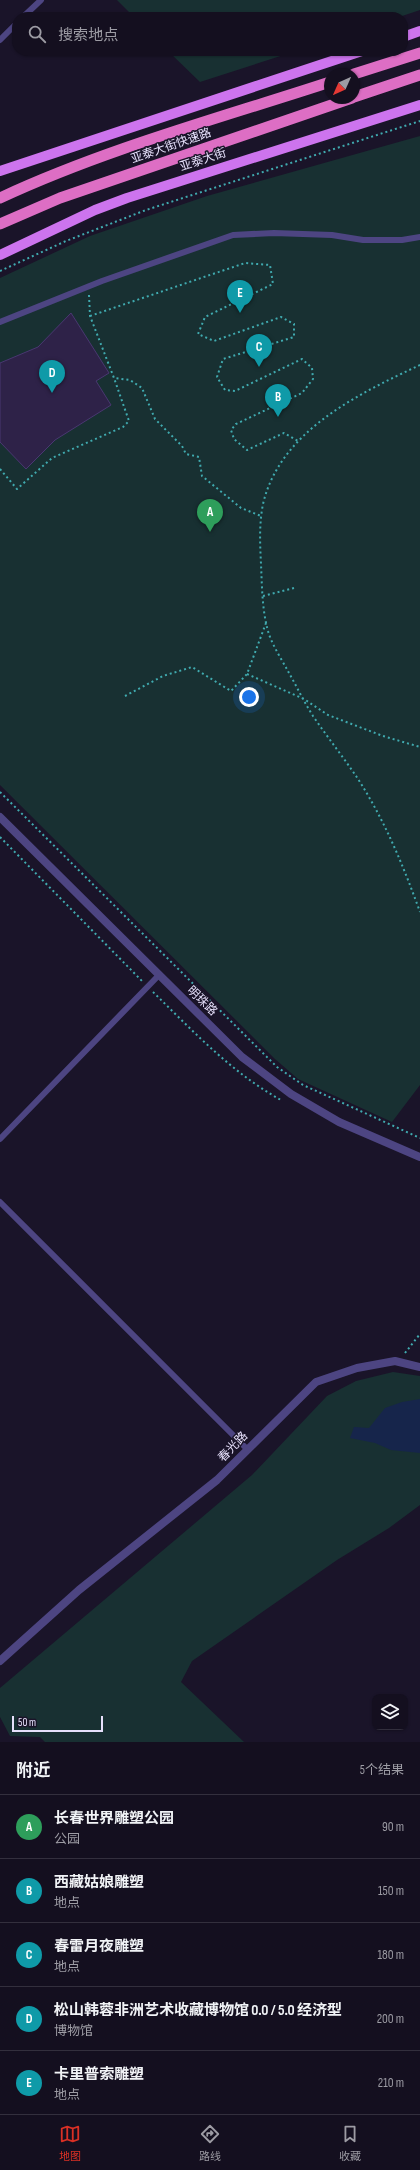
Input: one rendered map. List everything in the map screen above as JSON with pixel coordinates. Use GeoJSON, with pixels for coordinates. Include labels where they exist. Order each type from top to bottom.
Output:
{"type":"FeatureCollection","features":[{"type":"Feature","properties":{"kind":"highway"},"geometry":{"type":"LineString","coordinates":[[360,72],[420,53]]}},
{"type":"Feature","properties":{"kind":"highway","name":"亚泰大街快速路"},"geometry":{"type":"LineString","coordinates":[[360,95],[420,74]]}},
{"type":"Feature","properties":{"kind":"highway","name":"亚泰大街快速路"},"geometry":{"type":"LineString","coordinates":[[0,198],[66,170],[324,84]]}},
{"type":"Feature","properties":{"kind":"highway","name":"亚泰大街快速路"},"geometry":{"type":"LineString","coordinates":[[0,224],[60,198],[335,104]]}},
{"type":"Feature","properties":{"kind":"main road"},"geometry":{"type":"LineString","coordinates":[[408,35],[420,31]]}},
{"type":"Feature","properties":{"kind":"main road"},"geometry":{"type":"LineString","coordinates":[[0,171],[347,56]]}},
{"type":"Feature","properties":{"kind":"main road","name":"亚泰大街"},"geometry":{"type":"LineString","coordinates":[[0,255],[94,210],[420,105]]}},
{"type":"Feature","properties":{"kind":"street","name":"明珠路"},"geometry":{"type":"LineString","coordinates":[[0,817],[242,1057],[291,1094],[339,1122],[420,1157]]}},
{"type":"Feature","properties":{"kind":"street","name":"春光路"},"geometry":{"type":"LineString","coordinates":[[0,1660],[79,1590],[217,1480],[316,1382],[357,1368],[398,1362],[420,1367]]}},
{"type":"Feature","properties":{"kind":"lane"},"geometry":{"type":"LineString","coordinates":[[28,12],[41,0]]}},
{"type":"Feature","properties":{"kind":"lane"},"geometry":{"type":"LineString","coordinates":[[0,40],[12,28]]}},
{"type":"Feature","properties":{"kind":"lane"},"geometry":{"type":"LineString","coordinates":[[0,322],[88,286],[233,236],[274,232],[332,235],[363,240],[402,240],[420,237]]}},
{"type":"Feature","properties":{"kind":"lane"},"geometry":{"type":"LineString","coordinates":[[0,1139],[159,975]]}},
{"type":"Feature","properties":{"kind":"lane"},"geometry":{"type":"LineString","coordinates":[[0,1202],[247,1449]]}},
{"type":"Feature","properties":{"kind":"path"},"geometry":{"type":"LineString","coordinates":[[0,272],[66,241],[146,210],[420,121]]}},
{"type":"Feature","properties":{"kind":"path"},"geometry":{"type":"LineString","coordinates":[[90,316],[244,263],[270,265],[273,284],[205,317],[198,334],[214,341],[281,317],[294,324],[294,337],[223,359],[217,377],[225,390],[235,391],[302,359],[312,368],[313,379],[302,393],[236,424],[231,430],[234,439],[247,450],[284,433],[298,442]]}},
{"type":"Feature","properties":{"kind":"path"},"geometry":{"type":"LineString","coordinates":[[0,469],[17,489],[52,458],[123,427],[130,421],[90,316],[88,286]]}},
{"type":"Feature","properties":{"kind":"path"},"geometry":{"type":"LineString","coordinates":[[420,365],[385,381],[351,401],[308,431],[288,451],[274,474],[263,504],[260,532],[263,596],[268,631],[304,699],[379,814],[396,848],[420,912]]}},
{"type":"Feature","properties":{"kind":"path"},"geometry":{"type":"LineString","coordinates":[[114,378],[130,380],[142,388],[155,419],[182,446],[186,454],[199,456],[202,476],[241,508],[262,516]]}},
{"type":"Feature","properties":{"kind":"path"},"geometry":{"type":"LineString","coordinates":[[263,596],[294,588]]}},
{"type":"Feature","properties":{"kind":"path"},"geometry":{"type":"LineString","coordinates":[[125,696],[163,676],[192,667],[231,691],[247,674],[267,621]]}},
{"type":"Feature","properties":{"kind":"path"},"geometry":{"type":"LineString","coordinates":[[247,674],[304,699],[328,715],[383,736],[420,747]]}},
{"type":"Feature","properties":{"kind":"path"},"geometry":{"type":"LineString","coordinates":[[0,792],[277,1067],[303,1085],[420,1138]]}},
{"type":"Feature","properties":{"kind":"path"},"geometry":{"type":"LineString","coordinates":[[398,1362],[420,1334]]}},
{"type":"Feature","properties":{"kind":"green space"},"geometry":{"type":"Polygon","coordinates":[[[117,0],[420,0],[420,10],[408,14],[408,12],[129,12],[117,0]]]}},
{"type":"Feature","properties":{"kind":"green space"},"geometry":{"type":"Polygon","coordinates":[[[173,56],[281,56],[200,82],[173,56]]]}},
{"type":"Feature","properties":{"kind":"green space"},"geometry":{"type":"Polygon","coordinates":[[[420,136],[420,1085],[392,1122],[298,1079],[275,1059],[0,785],[0,278],[90,236],[207,196],[420,136]]]}},
{"type":"Feature","properties":{"kind":"green space"},"geometry":{"type":"Polygon","coordinates":[[[393,1372],[420,1376],[420,1505],[389,1528],[337,1560],[192,1661],[181,1682],[244,1742],[45,1742],[40,1737],[10,1736],[0,1717],[0,1688],[252,1475],[327,1396],[356,1381],[393,1372]]]}},
{"type":"Feature","properties":{"kind":"water"},"geometry":{"type":"Polygon","coordinates":[[[420,1399],[420,1453],[391,1450],[375,1443],[350,1438],[354,1427],[369,1428],[385,1408],[402,1402],[420,1399]]]}},
{"type":"Feature","properties":{"kind":"building"},"geometry":{"type":"Polygon","coordinates":[[[71,313],[109,373],[96,381],[111,405],[55,440],[26,469],[0,442],[0,363],[38,347],[71,313]]]}},
{"type":"Feature","properties":{"kind":"place","name":"卡里普索雕塑"},"geometry":{"type":"Point","coordinates":[240,313]}},
{"type":"Feature","properties":{"kind":"place","name":"春雷月夜雕塑"},"geometry":{"type":"Point","coordinates":[259,367]}},
{"type":"Feature","properties":{"kind":"place","name":"松山韩蓉非洲艺术收藏博物馆 0.0 / 5.0 经济型"},"geometry":{"type":"Point","coordinates":[52,393]}},
{"type":"Feature","properties":{"kind":"place","name":"西藏姑娘雕塑"},"geometry":{"type":"Point","coordinates":[278,417]}},
{"type":"Feature","properties":{"kind":"place","name":"长春世界雕塑公园"},"geometry":{"type":"Point","coordinates":[210,532]}}]}
